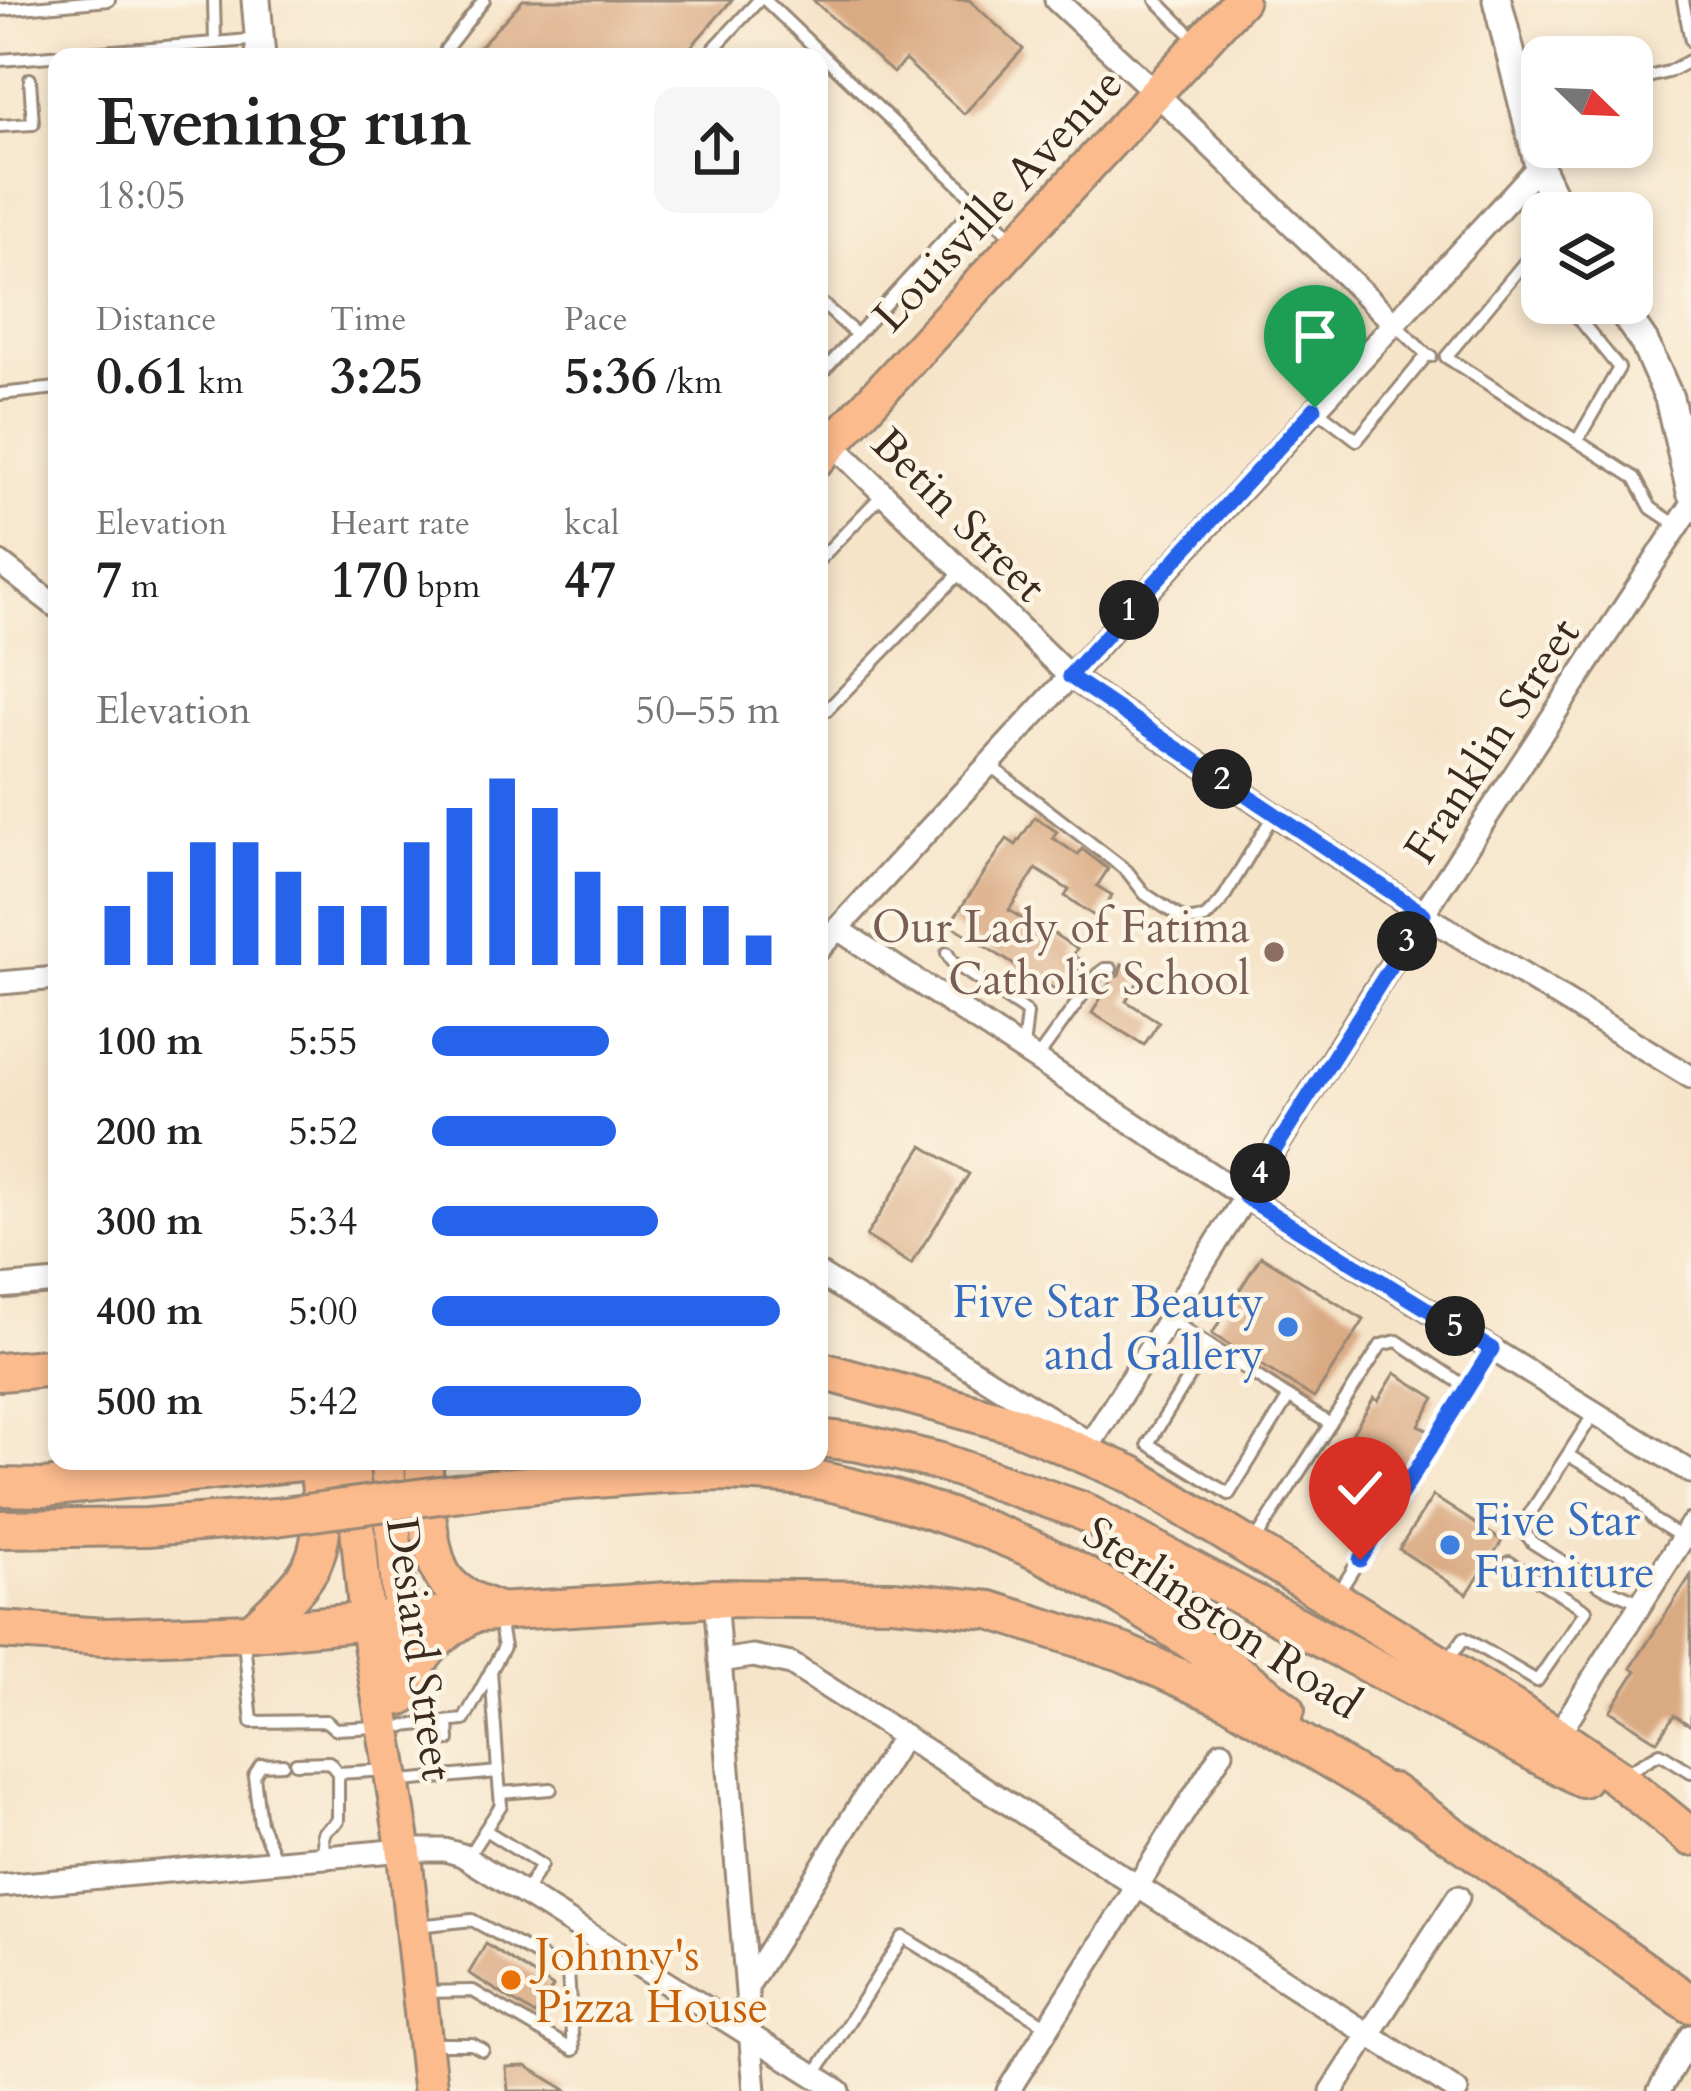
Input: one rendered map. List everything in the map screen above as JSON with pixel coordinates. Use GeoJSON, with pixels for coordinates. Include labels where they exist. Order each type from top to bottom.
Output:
{"type":"FeatureCollection","features":[{"type":"Feature","properties":{"kind":"highway"},"geometry":{"type":"LineString","coordinates":[[0,1372],[48,1368]]}},
{"type":"Feature","properties":{"kind":"highway"},"geometry":{"type":"LineString","coordinates":[[828,1373],[1151,1466],[1250,1548],[1557,1736],[1691,1837]]}},
{"type":"Feature","properties":{"kind":"highway","name":"Sterlington Road"},"geometry":{"type":"LineString","coordinates":[[828,1439],[941,1462],[1080,1510],[1691,1837]]}},
{"type":"Feature","properties":{"kind":"highway"},"geometry":{"type":"LineString","coordinates":[[0,1487],[44,1488],[227,1470]]}},
{"type":"Feature","properties":{"kind":"highway"},"geometry":{"type":"LineString","coordinates":[[248,1632],[309,1572],[320,1542],[317,1470]]}},
{"type":"Feature","properties":{"kind":"highway"},"geometry":{"type":"LineString","coordinates":[[425,1470],[433,1549],[442,1578],[486,1612]]}},
{"type":"Feature","properties":{"kind":"highway","name":"Sterlington Road"},"geometry":{"type":"LineString","coordinates":[[0,1529],[147,1527],[276,1517],[491,1488],[714,1472],[787,1475],[866,1491],[946,1515],[1036,1551],[1103,1586],[1254,1685],[1411,1808],[1691,2004]]}},
{"type":"Feature","properties":{"kind":"highway"},"geometry":{"type":"LineString","coordinates":[[0,1630],[105,1637],[248,1632],[715,1598],[892,1600],[990,1610],[1122,1652],[1232,1701],[1411,1808]]}},
{"type":"Feature","properties":{"kind":"highway"},"geometry":{"type":"LineString","coordinates":[[402,1688],[442,1632],[486,1612]]}},
{"type":"Feature","properties":{"kind":"main road","name":"Louisville Avenue"},"geometry":{"type":"LineString","coordinates":[[828,440],[1241,0]]}},
{"type":"Feature","properties":{"kind":"main road","name":"Desiard Street"},"geometry":{"type":"LineString","coordinates":[[353,1470],[402,1688],[393,1726]]}},
{"type":"Feature","properties":{"kind":"main road","name":"Desiard Street"},"geometry":{"type":"LineString","coordinates":[[387,1470],[384,1621],[430,2091]]}},
{"type":"Feature","properties":{"kind":"street"},"geometry":{"type":"LineString","coordinates":[[256,0],[261,48]]}},
{"type":"Feature","properties":{"kind":"street"},"geometry":{"type":"LineString","coordinates":[[1056,0],[1393,322]]}},
{"type":"Feature","properties":{"kind":"street"},"geometry":{"type":"LineString","coordinates":[[1497,0],[1521,70]]}},
{"type":"Feature","properties":{"kind":"street"},"geometry":{"type":"LineString","coordinates":[[828,940],[1537,168]]}},
{"type":"Feature","properties":{"kind":"street"},"geometry":{"type":"LineString","coordinates":[[1632,324],[1670,398],[1691,492]]}},
{"type":"Feature","properties":{"kind":"street","name":"Betin Street"},"geometry":{"type":"LineString","coordinates":[[828,447],[883,494],[1069,676],[1424,914],[1691,1077]]}},
{"type":"Feature","properties":{"kind":"street","name":"Franklin Street"},"geometry":{"type":"LineString","coordinates":[[1090,1444],[1424,914],[1685,516]]}},
{"type":"Feature","properties":{"kind":"street"},"geometry":{"type":"LineString","coordinates":[[0,563],[48,600]]}},
{"type":"Feature","properties":{"kind":"street"},"geometry":{"type":"LineString","coordinates":[[838,929],[1245,1197],[1691,1472]]}},
{"type":"Feature","properties":{"kind":"street"},"geometry":{"type":"LineString","coordinates":[[0,983],[48,979]]}},
{"type":"Feature","properties":{"kind":"street","name":"Sterlington Road"},"geometry":{"type":"LineString","coordinates":[[828,1280],[1090,1444],[1151,1466]]}},
{"type":"Feature","properties":{"kind":"street"},"geometry":{"type":"LineString","coordinates":[[0,1287],[48,1283]]}},
{"type":"Feature","properties":{"kind":"street"},"geometry":{"type":"LineString","coordinates":[[1557,1736],[1687,1532]]}},
{"type":"Feature","properties":{"kind":"street"},"geometry":{"type":"LineString","coordinates":[[715,1598],[755,2091]]}},
{"type":"Feature","properties":{"kind":"street"},"geometry":{"type":"LineString","coordinates":[[720,1661],[753,1656],[791,1664],[1457,2091]]}},
{"type":"Feature","properties":{"kind":"street"},"geometry":{"type":"LineString","coordinates":[[747,1987],[903,1736]]}},
{"type":"Feature","properties":{"kind":"street"},"geometry":{"type":"LineString","coordinates":[[1008,2091],[1222,1752]]}},
{"type":"Feature","properties":{"kind":"street"},"geometry":{"type":"LineString","coordinates":[[0,1886],[445,1850],[525,1893],[838,2091]]}},
{"type":"Feature","properties":{"kind":"street"},"geometry":{"type":"LineString","coordinates":[[1332,2091],[1458,1898]]}},
{"type":"Feature","properties":{"kind":"street"},"geometry":{"type":"LineString","coordinates":[[1659,2091],[1691,2036]]}},
{"type":"Feature","properties":{"kind":"lane"},"geometry":{"type":"LineString","coordinates":[[0,10],[110,0]]}},
{"type":"Feature","properties":{"kind":"lane"},"geometry":{"type":"LineString","coordinates":[[214,0],[208,48],[261,48]]}},
{"type":"Feature","properties":{"kind":"lane"},"geometry":{"type":"LineString","coordinates":[[447,48],[484,0]]}},
{"type":"Feature","properties":{"kind":"lane"},"geometry":{"type":"LineString","coordinates":[[715,48],[762,0],[813,48]]}},
{"type":"Feature","properties":{"kind":"lane"},"geometry":{"type":"LineString","coordinates":[[1156,0],[1201,44]]}},
{"type":"Feature","properties":{"kind":"lane"},"geometry":{"type":"LineString","coordinates":[[1683,0],[1691,41]]}},
{"type":"Feature","properties":{"kind":"lane"},"geometry":{"type":"LineString","coordinates":[[0,60],[48,57]]}},
{"type":"Feature","properties":{"kind":"lane"},"geometry":{"type":"LineString","coordinates":[[1653,76],[1691,60]]}},
{"type":"Feature","properties":{"kind":"lane"},"geometry":{"type":"LineString","coordinates":[[828,62],[1018,242]]}},
{"type":"Feature","properties":{"kind":"lane"},"geometry":{"type":"LineString","coordinates":[[0,126],[33,124],[30,79]]}},
{"type":"Feature","properties":{"kind":"lane"},"geometry":{"type":"LineString","coordinates":[[828,366],[978,203]]}},
{"type":"Feature","properties":{"kind":"lane"},"geometry":{"type":"LineString","coordinates":[[1446,357],[1521,267]]}},
{"type":"Feature","properties":{"kind":"lane"},"geometry":{"type":"LineString","coordinates":[[828,309],[856,335]]}},
{"type":"Feature","properties":{"kind":"lane"},"geometry":{"type":"LineString","coordinates":[[1393,322],[1427,356],[1446,357],[1635,478],[1651,508],[1685,516]]}},
{"type":"Feature","properties":{"kind":"lane"},"geometry":{"type":"LineString","coordinates":[[1577,441],[1619,368],[1583,324]]}},
{"type":"Feature","properties":{"kind":"lane"},"geometry":{"type":"LineString","coordinates":[[1315,408],[1357,440],[1427,356]]}},
{"type":"Feature","properties":{"kind":"lane"},"geometry":{"type":"LineString","coordinates":[[0,394],[48,389]]}},
{"type":"Feature","properties":{"kind":"lane"},"geometry":{"type":"LineString","coordinates":[[828,551],[883,494]]}},
{"type":"Feature","properties":{"kind":"lane"},"geometry":{"type":"LineString","coordinates":[[828,709],[962,571]]}},
{"type":"Feature","properties":{"kind":"lane"},"geometry":{"type":"LineString","coordinates":[[988,764],[1126,871],[1145,894],[1186,921],[1205,918],[1221,902],[1274,814]]}},
{"type":"Feature","properties":{"kind":"lane"},"geometry":{"type":"LineString","coordinates":[[947,953],[952,962],[1027,1014],[1029,1056]]}},
{"type":"Feature","properties":{"kind":"lane"},"geometry":{"type":"LineString","coordinates":[[1029,1056],[1098,974],[1112,969]]}},
{"type":"Feature","properties":{"kind":"lane"},"geometry":{"type":"LineString","coordinates":[[1168,1319],[1330,1424]]}},
{"type":"Feature","properties":{"kind":"lane"},"geometry":{"type":"LineString","coordinates":[[1250,1548],[1381,1345],[1397,1341],[1468,1388]]}},
{"type":"Feature","properties":{"kind":"lane"},"geometry":{"type":"LineString","coordinates":[[1209,1345],[1151,1466],[1229,1494],[1288,1397]]}},
{"type":"Feature","properties":{"kind":"lane"},"geometry":{"type":"LineString","coordinates":[[1334,1600],[1492,1349]]}},
{"type":"Feature","properties":{"kind":"lane"},"geometry":{"type":"LineString","coordinates":[[1594,1412],[1529,1515],[1526,1534],[1603,1587],[1642,1603]]}},
{"type":"Feature","properties":{"kind":"lane"},"geometry":{"type":"LineString","coordinates":[[1568,1455],[1631,1493],[1654,1520],[1687,1532]]}},
{"type":"Feature","properties":{"kind":"lane"},"geometry":{"type":"LineString","coordinates":[[1444,1667],[1465,1638],[1537,1681],[1586,1610],[1509,1562]]}},
{"type":"Feature","properties":{"kind":"lane"},"geometry":{"type":"LineString","coordinates":[[465,1738],[464,1720],[504,1647],[486,1612]]}},
{"type":"Feature","properties":{"kind":"lane"},"geometry":{"type":"LineString","coordinates":[[248,1632],[252,1722],[326,1721],[334,1729],[464,1720]]}},
{"type":"Feature","properties":{"kind":"lane"},"geometry":{"type":"LineString","coordinates":[[467,1858],[501,1805],[491,1670]]}},
{"type":"Feature","properties":{"kind":"lane"},"geometry":{"type":"LineString","coordinates":[[448,1722],[449,1740]]}},
{"type":"Feature","properties":{"kind":"lane"},"geometry":{"type":"LineString","coordinates":[[1617,1778],[1660,1753],[1691,1772]]}},
{"type":"Feature","properties":{"kind":"lane"},"geometry":{"type":"LineString","coordinates":[[277,1861],[260,1822],[254,1775],[261,1765],[329,1762],[338,1773],[338,1821],[323,1833],[325,1857]]}},
{"type":"Feature","properties":{"kind":"lane"},"geometry":{"type":"LineString","coordinates":[[338,1773],[397,1776],[467,1768],[498,1772]]}},
{"type":"Feature","properties":{"kind":"lane"},"geometry":{"type":"LineString","coordinates":[[500,1793],[551,1789]]}},
{"type":"Feature","properties":{"kind":"lane"},"geometry":{"type":"LineString","coordinates":[[485,1830],[541,1865],[525,1893]]}},
{"type":"Feature","properties":{"kind":"lane"},"geometry":{"type":"LineString","coordinates":[[412,1926],[472,1920],[568,1972],[573,2050],[472,1991],[419,1993]]}},
{"type":"Feature","properties":{"kind":"lane"},"geometry":{"type":"LineString","coordinates":[[814,2075],[903,1937],[1049,2027]]}},
{"type":"Feature","properties":{"kind":"lane"},"geometry":{"type":"LineString","coordinates":[[426,2044],[472,2044],[483,2050]]}},
{"type":"Feature","properties":{"kind":"building"},"geometry":{"type":"Polygon","coordinates":[[[523,0],[732,0],[690,48],[478,48],[523,0]]]}},
{"type":"Feature","properties":{"kind":"building"},"geometry":{"type":"Polygon","coordinates":[[[813,0],[969,0],[1023,49],[964,114],[905,60],[893,73],[813,0]]]}},
{"type":"Feature","properties":{"kind":"building"},"geometry":{"type":"Polygon","coordinates":[[[1035,817],[1057,832],[1053,838],[1078,855],[1082,849],[1108,869],[1097,886],[1112,895],[1097,918],[1065,896],[1069,890],[1036,869],[1009,910],[1077,949],[1073,955],[1083,961],[1062,994],[1051,987],[1048,993],[1020,974],[1022,970],[950,924],[1007,839],[1016,845],[1035,817]]]}},
{"type":"Feature","properties":{"kind":"building"},"geometry":{"type":"Polygon","coordinates":[[[1122,964],[1141,977],[1126,1001],[1159,1022],[1144,1045],[1092,1013],[1122,964]]]}},
{"type":"Feature","properties":{"kind":"building"},"geometry":{"type":"Polygon","coordinates":[[[923,1146],[969,1174],[911,1264],[866,1236],[923,1146]]]}},
{"type":"Feature","properties":{"kind":"building","name":"Five Star Beauty and Gallery"},"geometry":{"type":"Polygon","coordinates":[[[1261,1256],[1364,1320],[1314,1398],[1212,1334],[1261,1256]]]}},
{"type":"Feature","properties":{"kind":"building"},"geometry":{"type":"Polygon","coordinates":[[[1395,1373],[1435,1398],[1419,1425],[1429,1431],[1400,1477],[1346,1444],[1395,1373]]]}},
{"type":"Feature","properties":{"kind":"building","name":"Five Star Furniture"},"geometry":{"type":"Polygon","coordinates":[[[1433,1496],[1502,1541],[1467,1594],[1399,1549],[1433,1496]]]}},
{"type":"Feature","properties":{"kind":"building"},"geometry":{"type":"Polygon","coordinates":[[[1691,1575],[1691,1726],[1674,1715],[1657,1741],[1610,1711],[1636,1671],[1631,1668],[1691,1575]]]}},
{"type":"Feature","properties":{"kind":"building","name":"Johnny's Pizza House"},"geometry":{"type":"Polygon","coordinates":[[[486,1944],[553,1987],[535,2015],[469,1973],[486,1944]]]}},
{"type":"Feature","properties":{"kind":"building"},"geometry":{"type":"Polygon","coordinates":[[[526,2066],[568,2091],[508,2091],[506,2067],[526,2066]]]}},
{"type":"Feature","properties":{"kind":"place","name":"Our Lady of Fatima Catholic School"},"geometry":{"type":"Point","coordinates":[1274,952]}},
{"type":"Feature","properties":{"kind":"place","name":"Five Star Beauty and Gallery"},"geometry":{"type":"Point","coordinates":[1288,1327]}},
{"type":"Feature","properties":{"kind":"place","name":"Five Star Furniture"},"geometry":{"type":"Point","coordinates":[1450,1545]}},
{"type":"Feature","properties":{"kind":"place","name":"Johnny's Pizza House"},"geometry":{"type":"Point","coordinates":[511,1980]}},
{"type":"Feature","properties":{"kind":"route"},"geometry":{"type":"LineString","coordinates":[[1315,408],[1069,676],[1424,914],[1245,1197],[1492,1349],[1360,1560]]}}]}
